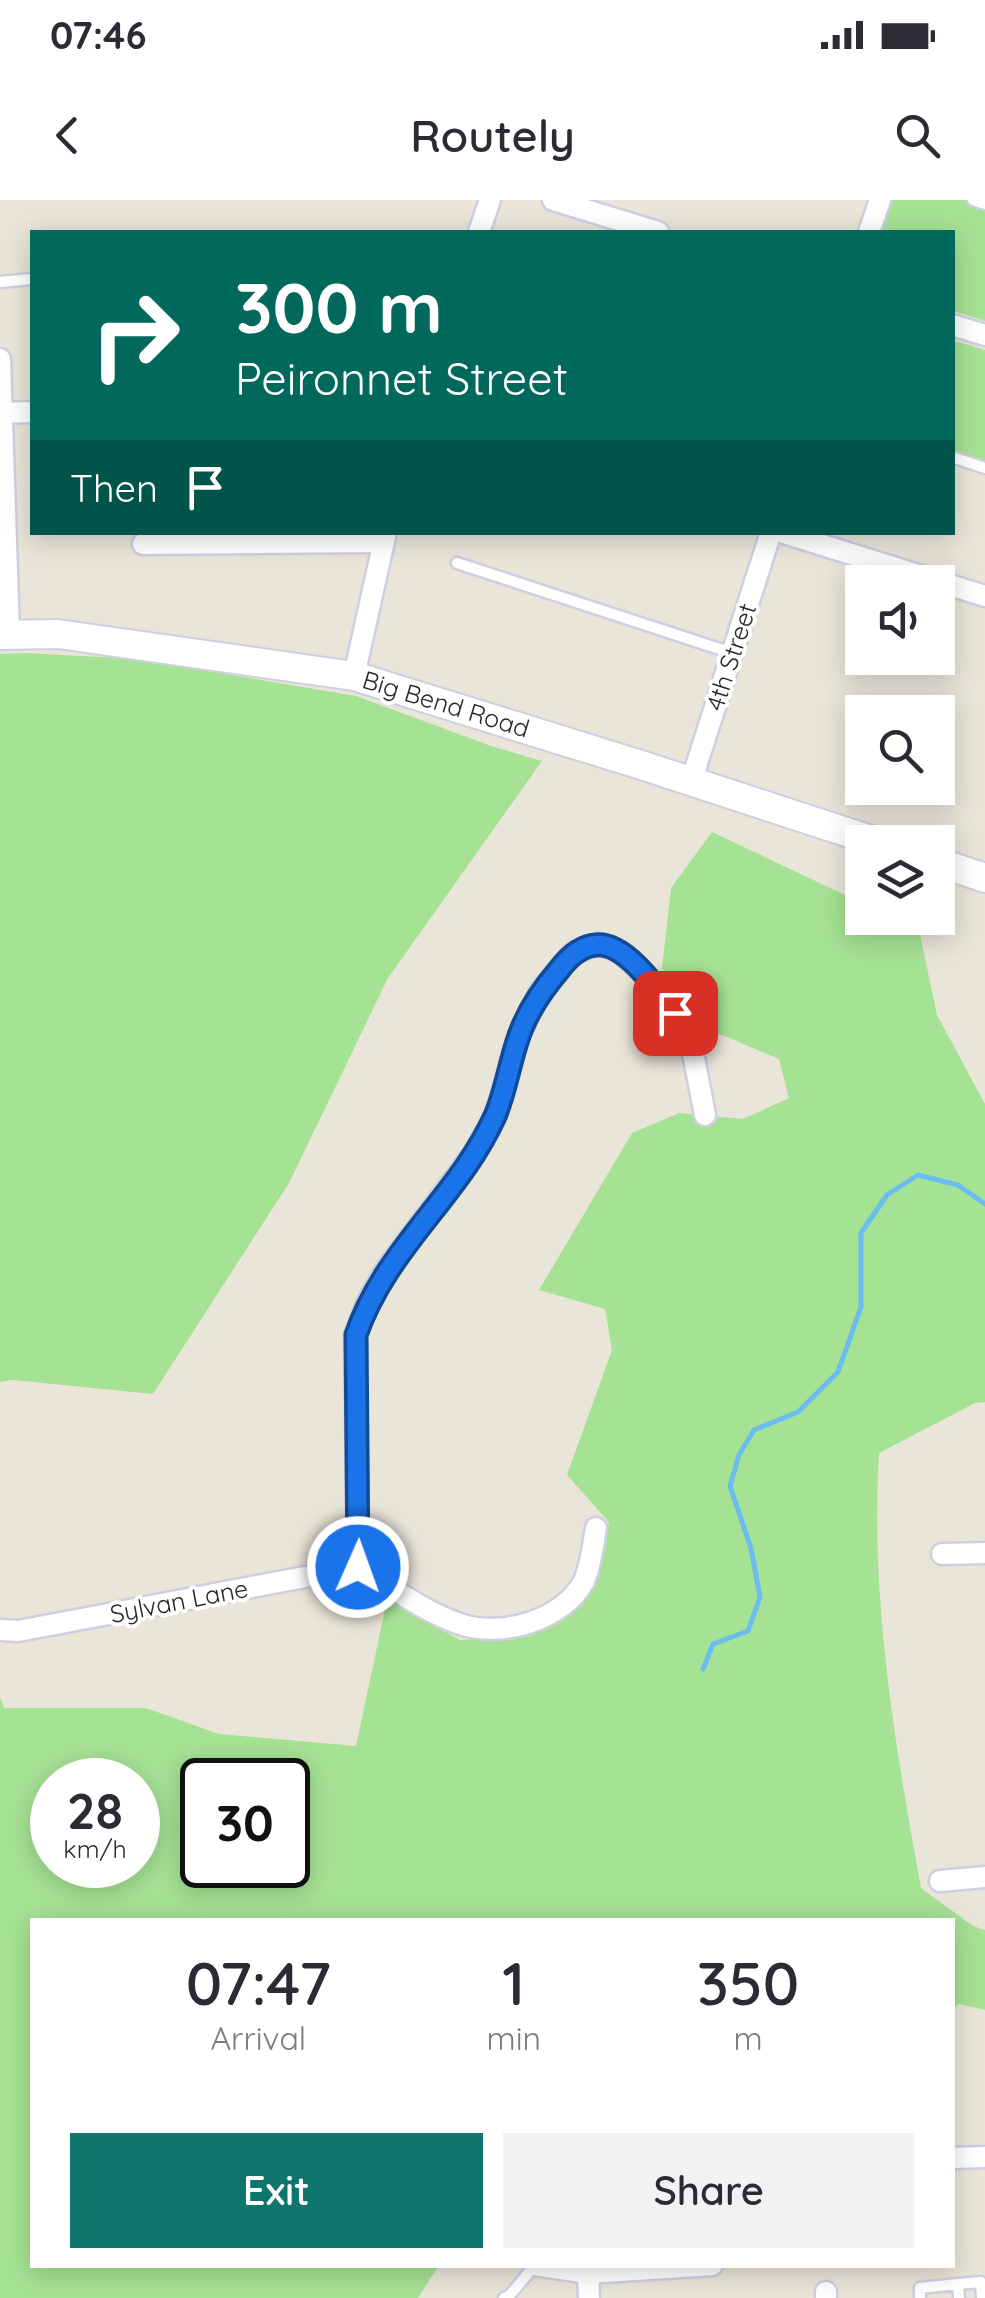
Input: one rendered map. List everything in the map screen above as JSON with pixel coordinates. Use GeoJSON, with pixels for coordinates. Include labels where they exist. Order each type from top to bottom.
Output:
{"type":"FeatureCollection","features":[{"type":"Feature","properties":{"kind":"main road","name":"Big Bend Road"},"geometry":{"type":"LineString","coordinates":[[4,635],[58,634],[354,676],[845,832]]}},
{"type":"Feature","properties":{"kind":"main road"},"geometry":{"type":"LineString","coordinates":[[955,868],[985,878]]}},
{"type":"Feature","properties":{"kind":"street"},"geometry":{"type":"LineString","coordinates":[[481,230],[490,200]]}},
{"type":"Feature","properties":{"kind":"street"},"geometry":{"type":"LineString","coordinates":[[553,200],[651,230]]}},
{"type":"Feature","properties":{"kind":"street"},"geometry":{"type":"LineString","coordinates":[[871,230],[880,200]]}},
{"type":"Feature","properties":{"kind":"street"},"geometry":{"type":"LineString","coordinates":[[955,326],[985,335]]}},
{"type":"Feature","properties":{"kind":"street"},"geometry":{"type":"LineString","coordinates":[[0,358],[4,635]]}},
{"type":"Feature","properties":{"kind":"street"},"geometry":{"type":"LineString","coordinates":[[1,413],[30,412]]}},
{"type":"Feature","properties":{"kind":"street","name":"4th Street"},"geometry":{"type":"LineString","coordinates":[[691,782],[771,535]]}},
{"type":"Feature","properties":{"kind":"street"},"geometry":{"type":"LineString","coordinates":[[792,535],[985,596]]}},
{"type":"Feature","properties":{"kind":"street"},"geometry":{"type":"LineString","coordinates":[[143,544],[384,537],[354,676]]}},
{"type":"Feature","properties":{"kind":"street"},"geometry":{"type":"LineString","coordinates":[[596,1528],[584,1581],[572,1597],[541,1618],[516,1626],[488,1629],[462,1625],[358,1567],[356,1335],[368,1301],[385,1272],[482,1140],[496,1114],[518,1037],[540,992],[572,954],[597,944],[618,951],[645,974],[675,1013],[692,1048],[705,1115]]}},
{"type":"Feature","properties":{"kind":"street"},"geometry":{"type":"LineString","coordinates":[[942,1554],[985,1553]]}},
{"type":"Feature","properties":{"kind":"street","name":"Sylvan Lane"},"geometry":{"type":"LineString","coordinates":[[0,1630],[18,1631],[358,1567]]}},
{"type":"Feature","properties":{"kind":"street"},"geometry":{"type":"LineString","coordinates":[[940,1880],[985,1876]]}},
{"type":"Feature","properties":{"kind":"street"},"geometry":{"type":"LineString","coordinates":[[955,2158],[985,2156]]}},
{"type":"Feature","properties":{"kind":"street"},"geometry":{"type":"LineString","coordinates":[[553,2268],[588,2274],[671,2268]]}},
{"type":"Feature","properties":{"kind":"street"},"geometry":{"type":"LineString","coordinates":[[588,2274],[589,2298]]}},
{"type":"Feature","properties":{"kind":"lane"},"geometry":{"type":"LineString","coordinates":[[973,200],[985,204]]}},
{"type":"Feature","properties":{"kind":"lane"},"geometry":{"type":"LineString","coordinates":[[0,282],[30,279]]}},
{"type":"Feature","properties":{"kind":"lane"},"geometry":{"type":"LineString","coordinates":[[955,458],[985,468]]}},
{"type":"Feature","properties":{"kind":"lane"},"geometry":{"type":"LineString","coordinates":[[458,562],[733,653]]}},
{"type":"Feature","properties":{"kind":"lane"},"geometry":{"type":"LineString","coordinates":[[504,2298],[532,2268]]}},
{"type":"Feature","properties":{"kind":"lane"},"geometry":{"type":"LineString","coordinates":[[920,2298],[920,2288],[981,2282],[982,2298]]}},
{"type":"Feature","properties":{"kind":"lane"},"geometry":{"type":"LineString","coordinates":[[958,2284],[959,2298]]}},
{"type":"Feature","properties":{"kind":"green space"},"geometry":{"type":"Polygon","coordinates":[[[890,200],[985,200],[985,321],[955,312],[955,230],[881,230],[890,200]]]}},
{"type":"Feature","properties":{"kind":"green space"},"geometry":{"type":"Polygon","coordinates":[[[955,341],[985,350],[985,472],[955,463],[955,341]]]}},
{"type":"Feature","properties":{"kind":"green space"},"geometry":{"type":"Polygon","coordinates":[[[0,654],[137,659],[356,696],[542,761],[388,978],[289,1183],[153,1394],[13,1380],[0,1382],[0,654]]]}},
{"type":"Feature","properties":{"kind":"green space"},"geometry":{"type":"Polygon","coordinates":[[[712,832],[845,895],[845,935],[920,935],[937,1015],[985,1104],[985,1402],[975,1403],[879,1453],[877,1508],[887,1672],[921,1888],[973,1926],[985,1930],[985,2010],[959,2004],[955,2007],[955,1918],[30,1918],[30,2268],[437,2268],[418,2298],[0,2298],[0,1697],[4,1708],[146,1708],[219,1734],[356,1746],[387,1600],[460,1640],[529,1635],[594,1589],[609,1522],[567,1475],[612,1350],[605,1309],[539,1290],[632,1133],[679,1113],[743,1119],[789,1098],[779,1059],[706,1028],[662,968],[671,888],[712,832]]]}},
{"type":"Feature","properties":{"kind":"waterway"},"geometry":{"type":"LineString","coordinates":[[703,1669],[713,1644],[748,1631],[760,1597],[751,1548],[730,1486],[739,1455],[754,1430],[798,1412],[838,1372],[861,1307],[861,1233],[887,1195],[918,1175],[958,1185],[985,1204]]}},
{"type":"Feature","properties":{"kind":"route"},"geometry":{"type":"LineString","coordinates":[[358,1567],[356,1335],[368,1301],[385,1272],[474,1152],[496,1114],[518,1037],[540,992],[572,954],[597,944],[618,951],[645,974],[675,1013]]}}]}
